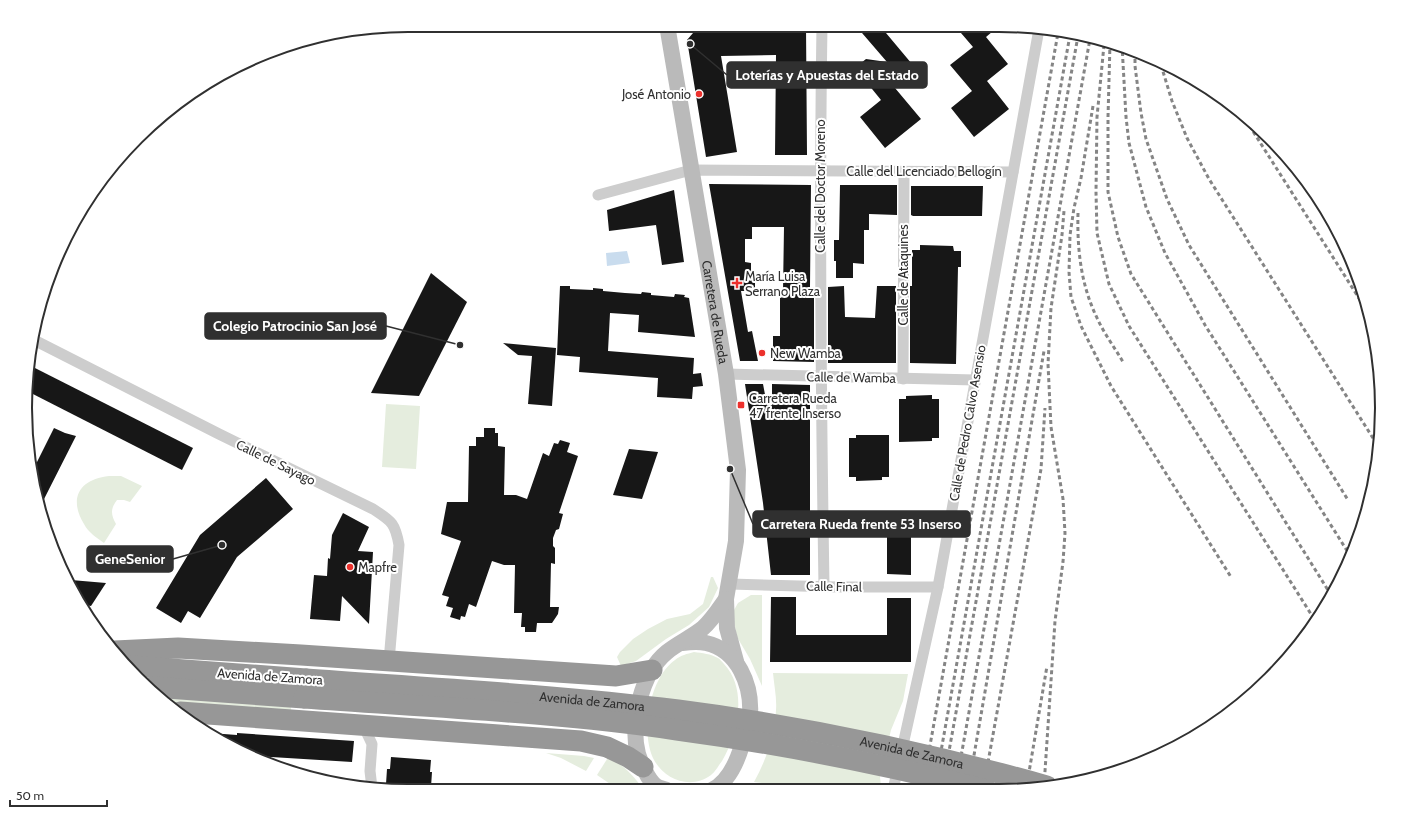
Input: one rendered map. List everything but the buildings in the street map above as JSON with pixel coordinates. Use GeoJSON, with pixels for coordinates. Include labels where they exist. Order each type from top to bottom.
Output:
{"type":"FeatureCollection","features":[{"type":"Feature","properties":{"kind":"highway"},"geometry":{"type":"LineString","coordinates":[[121,651],[178,648],[616,676],[652,670]]}},
{"type":"Feature","properties":{"kind":"highway","name":"Avenida de Zamora"},"geometry":{"type":"LineString","coordinates":[[135,666],[305,688],[677,730],[832,755],[915,772],[963,784]]}},
{"type":"Feature","properties":{"kind":"highway","name":"Avenida de Zamora"},"geometry":{"type":"LineString","coordinates":[[156,687],[305,688],[507,694],[679,710],[804,730],[927,754],[1033,782]]}},
{"type":"Feature","properties":{"kind":"highway"},"geometry":{"type":"LineString","coordinates":[[188,713],[581,741],[607,747],[628,757],[643,767]]}},
{"type":"Feature","properties":{"kind":"street","name":"Carretera de Rueda"},"geometry":{"type":"LineString","coordinates":[[668,32],[726,374],[738,470],[738,521],[730,584],[726,599],[727,628],[736,661]]}},
{"type":"Feature","properties":{"kind":"street","name":"Calle del Doctor Moreno"},"geometry":{"type":"LineString","coordinates":[[822,32],[820,377],[824,586]]}},
{"type":"Feature","properties":{"kind":"street","name":"Calle de Pedro Calvo Asensio"},"geometry":{"type":"LineString","coordinates":[[894,784],[938,587],[1038,34]]}},
{"type":"Feature","properties":{"kind":"street","name":"Calle del Licenciado Bellogín"},"geometry":{"type":"LineString","coordinates":[[598,196],[691,170],[1013,172]]}},
{"type":"Feature","properties":{"kind":"street","name":"Calle de Ataquines"},"geometry":{"type":"LineString","coordinates":[[903,379],[904,171]]}},
{"type":"Feature","properties":{"kind":"street","name":"Calle de Sayago"},"geometry":{"type":"LineString","coordinates":[[38,342],[219,434],[373,509],[389,519],[396,529],[399,545],[389,661]]}},
{"type":"Feature","properties":{"kind":"street","name":"Calle de Wamba"},"geometry":{"type":"LineString","coordinates":[[726,374],[975,380]]}},
{"type":"Feature","properties":{"kind":"street","name":"Calle Final"},"geometry":{"type":"LineString","coordinates":[[730,584],[938,587]]}},
{"type":"Feature","properties":{"kind":"street","name":"Carretera de Rueda"},"geometry":{"type":"LineString","coordinates":[[656,784],[643,767],[637,748],[635,719],[640,699],[652,670],[667,653],[704,627],[726,599]]}},
{"type":"Feature","properties":{"kind":"street"},"geometry":{"type":"LineString","coordinates":[[682,643],[697,642],[713,645],[724,650],[736,661],[747,684],[750,716],[748,725],[738,758],[729,774],[720,784]]}},
{"type":"Feature","properties":{"kind":"street"},"geometry":{"type":"LineString","coordinates":[[364,725],[372,744],[370,771],[371,782]]}},
{"type":"Feature","properties":{"kind":"green space"},"geometry":{"type":"Polygon","coordinates":[[[386,404],[420,406],[416,469],[382,467],[386,404]]]}},
{"type":"Feature","properties":{"kind":"green space"},"geometry":{"type":"Polygon","coordinates":[[[109,476],[121,476],[142,486],[130,502],[117,500],[113,506],[113,518],[116,524],[104,543],[93,535],[86,527],[79,515],[77,498],[84,486],[91,481],[109,476]]]}},
{"type":"Feature","properties":{"kind":"green space"},"geometry":{"type":"Polygon","coordinates":[[[711,577],[713,577],[718,588],[709,607],[689,625],[666,639],[636,661],[621,666],[617,657],[633,639],[667,619],[690,614],[703,604],[711,577]]]}},
{"type":"Feature","properties":{"kind":"green space"},"geometry":{"type":"Polygon","coordinates":[[[751,595],[762,595],[762,686],[750,659],[737,637],[734,622],[734,610],[738,603],[751,595]]]}},
{"type":"Feature","properties":{"kind":"green space"},"geometry":{"type":"Polygon","coordinates":[[[694,652],[720,659],[724,664],[731,674],[736,686],[738,712],[736,725],[728,750],[717,768],[711,775],[703,779],[695,782],[687,782],[679,781],[665,773],[654,760],[650,749],[648,722],[653,693],[666,668],[680,657],[694,652]]]}},
{"type":"Feature","properties":{"kind":"green space"},"geometry":{"type":"Polygon","coordinates":[[[773,673],[908,674],[903,701],[891,730],[880,777],[881,784],[771,784],[754,782],[766,756],[772,738],[775,720],[776,696],[773,673]]]}},
{"type":"Feature","properties":{"kind":"green space"},"geometry":{"type":"Polygon","coordinates":[[[165,695],[291,705],[291,715],[180,707],[165,695]]]}},
{"type":"Feature","properties":{"kind":"green space"},"geometry":{"type":"Polygon","coordinates":[[[546,753],[594,758],[586,771],[561,758],[546,753]]]}},
{"type":"Feature","properties":{"kind":"green space"},"geometry":{"type":"Polygon","coordinates":[[[609,756],[628,771],[639,784],[610,784],[597,775],[609,756]]]}},
{"type":"Feature","properties":{"kind":"water"},"geometry":{"type":"Polygon","coordinates":[[[627,251],[630,263],[607,266],[606,253],[627,251]]]}},
{"type":"Feature","properties":{"kind":"railway"},"geometry":{"type":"LineString","coordinates":[[923,784],[1057,37]]}},
{"type":"Feature","properties":{"kind":"railway"},"geometry":{"type":"LineString","coordinates":[[935,784],[1069,39]]}},
{"type":"Feature","properties":{"kind":"railway"},"geometry":{"type":"LineString","coordinates":[[943,784],[1077,40]]}},
{"type":"Feature","properties":{"kind":"railway"},"geometry":{"type":"LineString","coordinates":[[956,784],[1089,43]]}},
{"type":"Feature","properties":{"kind":"railway"},"geometry":{"type":"LineString","coordinates":[[1104,47],[1097,117],[1096,192],[1097,233],[1109,284],[1129,326],[1312,616]]}},
{"type":"Feature","properties":{"kind":"railway"},"geometry":{"type":"LineString","coordinates":[[1110,49],[1108,192],[1118,237],[1131,274],[1328,590]]}},
{"type":"Feature","properties":{"kind":"railway"},"geometry":{"type":"LineString","coordinates":[[1122,53],[1129,143],[1146,207],[1165,253],[1205,325],[1347,550]]}},
{"type":"Feature","properties":{"kind":"railway"},"geometry":{"type":"LineString","coordinates":[[1135,58],[1141,113],[1146,139],[1167,199],[1189,245],[1348,500]]}},
{"type":"Feature","properties":{"kind":"railway"},"geometry":{"type":"LineString","coordinates":[[1162,70],[1172,101],[1187,138],[1209,179],[1374,439]]}},
{"type":"Feature","properties":{"kind":"railway"},"geometry":{"type":"LineString","coordinates":[[1093,106],[1070,235],[1069,272],[1071,297],[1081,326],[1111,386],[1231,577]]}},
{"type":"Feature","properties":{"kind":"railway"},"geometry":{"type":"LineString","coordinates":[[1252,130],[1358,296]]}},
{"type":"Feature","properties":{"kind":"railway"},"geometry":{"type":"LineString","coordinates":[[1044,781],[1055,621],[1063,562],[1065,533],[1063,499],[1051,427],[1048,364],[1051,308],[1062,235],[1064,211]]}},
{"type":"Feature","properties":{"kind":"railway"},"geometry":{"type":"LineString","coordinates":[[1078,213],[1079,254],[1084,281],[1092,307],[1101,326],[1123,362]]}},
{"type":"Feature","properties":{"kind":"railway"},"geometry":{"type":"LineString","coordinates":[[969,784],[1044,351]]}},
{"type":"Feature","properties":{"kind":"railway"},"geometry":{"type":"LineString","coordinates":[[984,784],[1041,469],[1045,408]]}},
{"type":"Feature","properties":{"kind":"railway"},"geometry":{"type":"LineString","coordinates":[[1027,783],[1047,666]]}},
{"type":"Feature","properties":{"kind":"place","name":"Loterías y Apuestas del Estado"},"geometry":{"type":"Point","coordinates":[690,44]}},
{"type":"Feature","properties":{"kind":"place","name":"José Antonio"},"geometry":{"type":"Point","coordinates":[699,94]}},
{"type":"Feature","properties":{"kind":"place","name":"María Luisa Serrano Plaza"},"geometry":{"type":"Point","coordinates":[737,283]}},
{"type":"Feature","properties":{"kind":"place","name":"Colegio Patrocinio San José"},"geometry":{"type":"Point","coordinates":[460,345]}},
{"type":"Feature","properties":{"kind":"place","name":"New Wamba"},"geometry":{"type":"Point","coordinates":[762,353]}},
{"type":"Feature","properties":{"kind":"place","name":"Carretera Rueda 47 frente Inserso"},"geometry":{"type":"Point","coordinates":[741,405]}},
{"type":"Feature","properties":{"kind":"place","name":"Carretera Rueda frente 53 Inserso"},"geometry":{"type":"Point","coordinates":[730,469]}},
{"type":"Feature","properties":{"kind":"place","name":"GeneSenior"},"geometry":{"type":"Point","coordinates":[222,545]}},
{"type":"Feature","properties":{"kind":"place","name":"Mapfre"},"geometry":{"type":"Point","coordinates":[350,567]}}]}
